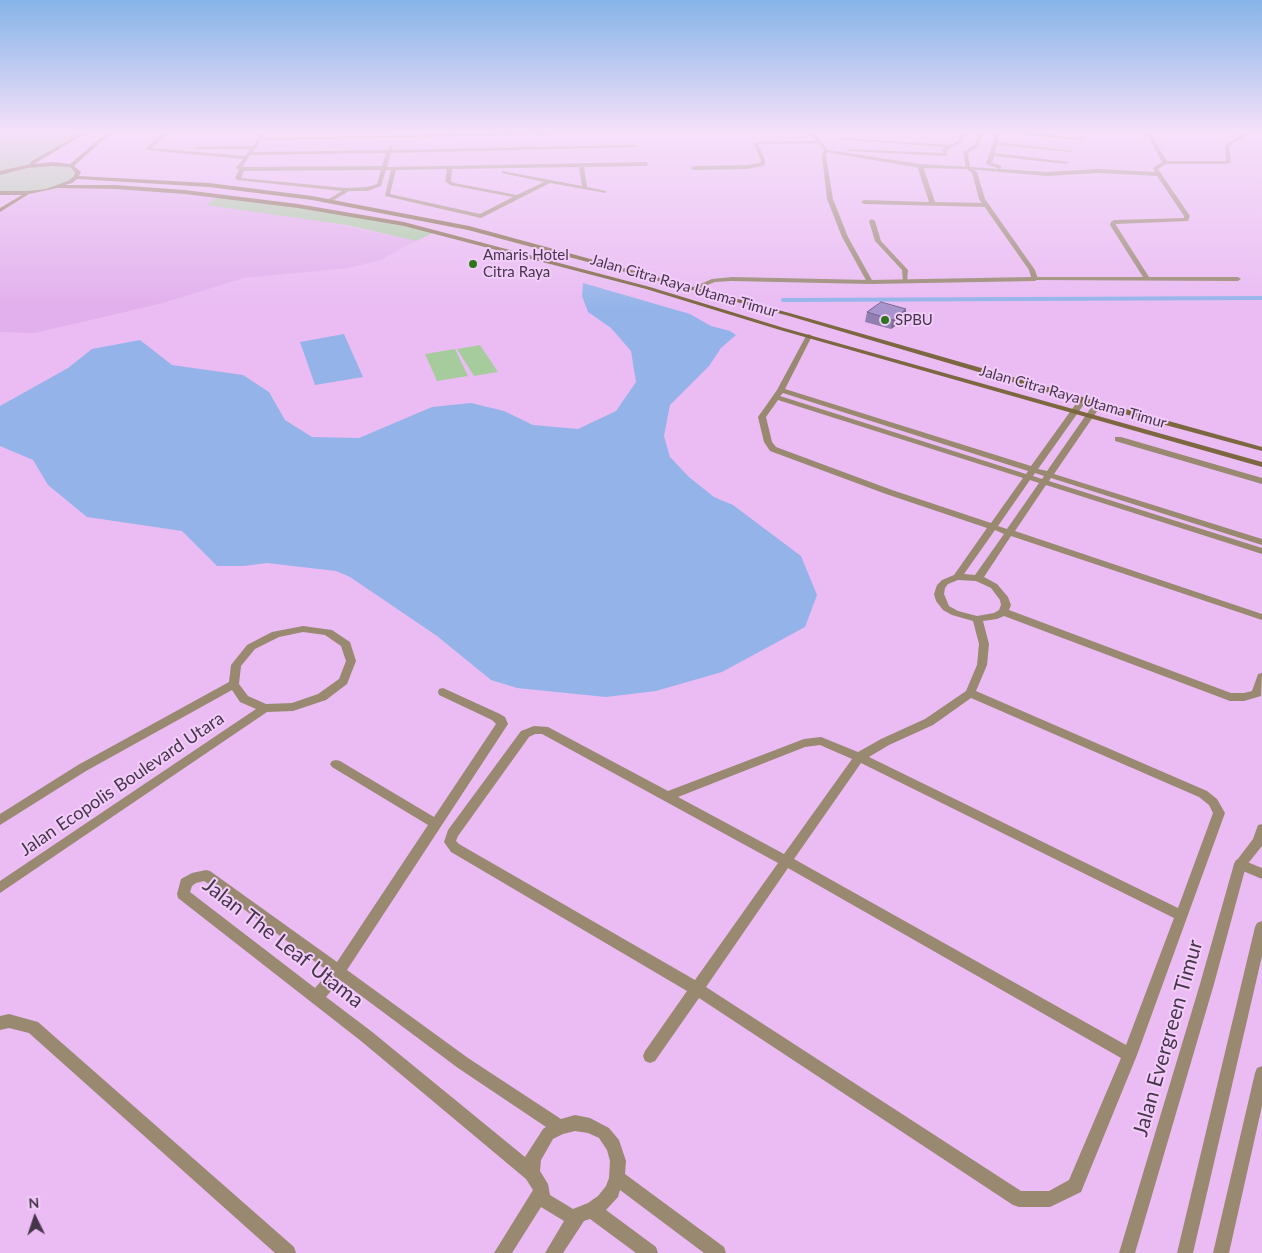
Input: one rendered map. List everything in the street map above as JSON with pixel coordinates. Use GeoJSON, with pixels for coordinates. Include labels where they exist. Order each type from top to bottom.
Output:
{"type":"FeatureCollection","features":[{"type":"Feature","properties":{"kind":"main road"},"geometry":{"type":"LineString","coordinates":[[0,193],[36,191]]}},
{"type":"Feature","properties":{"kind":"main road","name":"Jalan Citra Raya Utama Timur"},"geometry":{"type":"LineString","coordinates":[[174,191],[298,206],[404,224],[648,288],[1262,465]]}},
{"type":"Feature","properties":{"kind":"main road","name":"Jalan Citra Raya Utama Timur"},"geometry":{"type":"LineString","coordinates":[[258,191],[329,201],[460,226],[908,349],[1083,400],[1262,449]]}},
{"type":"Feature","properties":{"kind":"main road"},"geometry":{"type":"LineString","coordinates":[[0,210],[28,193]]}},
{"type":"Feature","properties":{"kind":"main road"},"geometry":{"type":"LineString","coordinates":[[1,200],[7,206]]}},
{"type":"Feature","properties":{"kind":"main road"},"geometry":{"type":"LineString","coordinates":[[541,260],[556,252]]}},
{"type":"Feature","properties":{"kind":"main road"},"geometry":{"type":"LineString","coordinates":[[897,361],[908,349]]}},
{"type":"Feature","properties":{"kind":"street"},"geometry":{"type":"LineString","coordinates":[[329,201],[345,191]]}},
{"type":"Feature","properties":{"kind":"street"},"geometry":{"type":"LineString","coordinates":[[388,191],[387,195],[400,200],[476,216],[485,215],[530,191]]}},
{"type":"Feature","properties":{"kind":"street"},"geometry":{"type":"LineString","coordinates":[[491,191],[519,197]]}},
{"type":"Feature","properties":{"kind":"street"},"geometry":{"type":"LineString","coordinates":[[829,191],[830,199],[845,236],[870,282]]}},
{"type":"Feature","properties":{"kind":"street"},"geometry":{"type":"LineString","coordinates":[[928,191],[932,202]]}},
{"type":"Feature","properties":{"kind":"street"},"geometry":{"type":"LineString","coordinates":[[979,191],[986,205],[1032,270],[1035,279]]}},
{"type":"Feature","properties":{"kind":"street"},"geometry":{"type":"LineString","coordinates":[[1147,279],[1113,224],[1121,220],[1183,221],[1187,219],[1169,191]]}},
{"type":"Feature","properties":{"kind":"street"},"geometry":{"type":"LineString","coordinates":[[864,202],[932,202],[986,205]]}},
{"type":"Feature","properties":{"kind":"street"},"geometry":{"type":"LineString","coordinates":[[872,221],[878,241],[905,270],[905,281]]}},
{"type":"Feature","properties":{"kind":"street"},"geometry":{"type":"LineString","coordinates":[[692,289],[714,280],[732,279],[870,282],[1035,279],[1238,279]]}},
{"type":"Feature","properties":{"kind":"street"},"geometry":{"type":"LineString","coordinates":[[810,336],[778,394],[762,417],[768,442],[773,448],[889,492],[1262,617]]}},
{"type":"Feature","properties":{"kind":"street"},"geometry":{"type":"LineString","coordinates":[[778,394],[1047,479],[1262,542]]}},
{"type":"Feature","properties":{"kind":"street"},"geometry":{"type":"LineString","coordinates":[[957,577],[1083,400]]}},
{"type":"Feature","properties":{"kind":"street"},"geometry":{"type":"LineString","coordinates":[[978,578],[1098,404]]}},
{"type":"Feature","properties":{"kind":"street"},"geometry":{"type":"LineString","coordinates":[[1118,439],[1262,481]]}},
{"type":"Feature","properties":{"kind":"street"},"geometry":{"type":"LineString","coordinates":[[1047,479],[1262,552]]}},
{"type":"Feature","properties":{"kind":"street"},"geometry":{"type":"LineString","coordinates":[[957,577],[978,578],[1001,592],[1006,605],[1003,612],[997,616],[977,619],[955,613],[941,601],[940,587],[945,582],[957,577]]}},
{"type":"Feature","properties":{"kind":"street"},"geometry":{"type":"LineString","coordinates":[[1003,612],[1230,697],[1244,697],[1257,693],[1262,677]]}},
{"type":"Feature","properties":{"kind":"street"},"geometry":{"type":"LineString","coordinates":[[650,1056],[859,757],[885,742],[929,722],[970,693],[982,664],[984,644],[977,619]]}},
{"type":"Feature","properties":{"kind":"street"},"geometry":{"type":"LineString","coordinates":[[303,629],[328,632],[346,644],[351,661],[343,680],[322,698],[294,707],[264,708],[244,699],[234,684],[236,665],[252,647],[276,634],[303,629]]}},
{"type":"Feature","properties":{"kind":"street","name":"Jalan Ecopolis Boulevard Utara"},"geometry":{"type":"LineString","coordinates":[[0,820],[82,768],[234,684]]}},
{"type":"Feature","properties":{"kind":"street"},"geometry":{"type":"LineString","coordinates":[[316,998],[338,972],[502,724],[501,720],[496,717],[443,692]]}},
{"type":"Feature","properties":{"kind":"street"},"geometry":{"type":"LineString","coordinates":[[970,693],[1203,794],[1213,802],[1218,813],[1130,1055],[1075,1186],[1050,1199],[1019,1199],[697,989],[456,848],[450,842],[452,834],[525,734],[534,730],[544,730],[786,861],[1130,1055]]}},
{"type":"Feature","properties":{"kind":"street","name":"Jalan Ecopolis Boulevard Utara"},"geometry":{"type":"LineString","coordinates":[[0,888],[264,708]]}},
{"type":"Feature","properties":{"kind":"street"},"geometry":{"type":"LineString","coordinates":[[666,797],[811,741],[821,741],[859,757],[1182,916]]}},
{"type":"Feature","properties":{"kind":"street"},"geometry":{"type":"LineString","coordinates":[[336,764],[436,824]]}},
{"type":"Feature","properties":{"kind":"street","name":"Jalan Evergreen Timur"},"geometry":{"type":"LineString","coordinates":[[1128,1253],[1240,864],[1261,840]]}},
{"type":"Feature","properties":{"kind":"street"},"geometry":{"type":"LineString","coordinates":[[1240,864],[1262,874]]}},
{"type":"Feature","properties":{"kind":"street","name":"Jalan The Leaf Utama"},"geometry":{"type":"LineString","coordinates":[[532,1173],[443,1098],[183,894],[186,883],[192,878],[206,875],[463,1063],[560,1127]]}},
{"type":"Feature","properties":{"kind":"street"},"geometry":{"type":"LineString","coordinates":[[1185,1253],[1262,927]]}},
{"type":"Feature","properties":{"kind":"street"},"geometry":{"type":"LineString","coordinates":[[0,1023],[9,1021],[33,1027],[288,1253]]}},
{"type":"Feature","properties":{"kind":"street"},"geometry":{"type":"LineString","coordinates":[[1221,1253],[1262,1073]]}},
{"type":"Feature","properties":{"kind":"street"},"geometry":{"type":"LineString","coordinates":[[553,1253],[579,1214],[592,1210],[604,1202],[612,1191],[617,1178],[618,1161],[613,1146],[604,1133],[590,1126],[575,1123],[560,1127],[548,1134],[539,1145],[534,1158],[532,1173],[542,1190],[542,1199],[575,1219]]}},
{"type":"Feature","properties":{"kind":"street"},"geometry":{"type":"LineString","coordinates":[[617,1178],[718,1253]]}},
{"type":"Feature","properties":{"kind":"street"},"geometry":{"type":"LineString","coordinates":[[502,1253],[542,1190]]}},
{"type":"Feature","properties":{"kind":"street"},"geometry":{"type":"LineString","coordinates":[[592,1210],[650,1253]]}},
{"type":"Feature","properties":{"kind":"shaded area"},"geometry":{"type":"Polygon","coordinates":[[[166,191],[219,196],[207,205],[313,219],[416,241],[380,260],[349,268],[244,278],[163,303],[35,333],[0,332],[0,211],[35,192],[166,191]]]}},
{"type":"Feature","properties":{"kind":"green space"},"geometry":{"type":"Polygon","coordinates":[[[0,191],[24,191],[0,193],[0,191]]]}},
{"type":"Feature","properties":{"kind":"green space"},"geometry":{"type":"Polygon","coordinates":[[[219,196],[298,206],[435,232],[416,241],[347,225],[206,205],[219,196]]]}},
{"type":"Feature","properties":{"kind":"green space"},"geometry":{"type":"Polygon","coordinates":[[[480,345],[498,372],[474,376],[457,349],[480,345]]]}},
{"type":"Feature","properties":{"kind":"green space"},"geometry":{"type":"Polygon","coordinates":[[[455,349],[468,376],[437,381],[425,354],[455,349]]]}},
{"type":"Feature","properties":{"kind":"water"},"geometry":{"type":"Polygon","coordinates":[[[583,283],[690,314],[711,326],[730,331],[736,335],[721,348],[709,366],[670,405],[664,436],[670,457],[689,477],[714,497],[733,505],[801,556],[817,595],[805,627],[722,672],[656,691],[606,697],[517,688],[491,680],[437,636],[350,577],[336,571],[267,563],[244,566],[217,566],[182,531],[87,517],[48,485],[33,460],[0,446],[0,406],[68,368],[92,349],[140,340],[172,365],[243,375],[269,392],[285,420],[312,437],[359,438],[432,407],[471,403],[504,411],[533,425],[578,429],[616,411],[636,382],[631,351],[611,328],[588,312],[582,296],[583,283]]]}},
{"type":"Feature","properties":{"kind":"water"},"geometry":{"type":"Polygon","coordinates":[[[344,334],[363,377],[315,385],[300,342],[344,334]]]}},
{"type":"Feature","properties":{"kind":"building"},"geometry":{"type":"Polygon","coordinates":[[[881,302],[906,309],[893,320],[867,312],[881,302]]]}},
{"type":"Feature","properties":{"kind":"waterway"},"geometry":{"type":"LineString","coordinates":[[783,300],[1262,298]]}},
{"type":"Feature","properties":{"kind":"place","name":"Amaris Hotel Citra Raya"},"geometry":{"type":"Point","coordinates":[473,264]}},
{"type":"Feature","properties":{"kind":"place","name":"SPBU"},"geometry":{"type":"Point","coordinates":[885,320]}}]}
